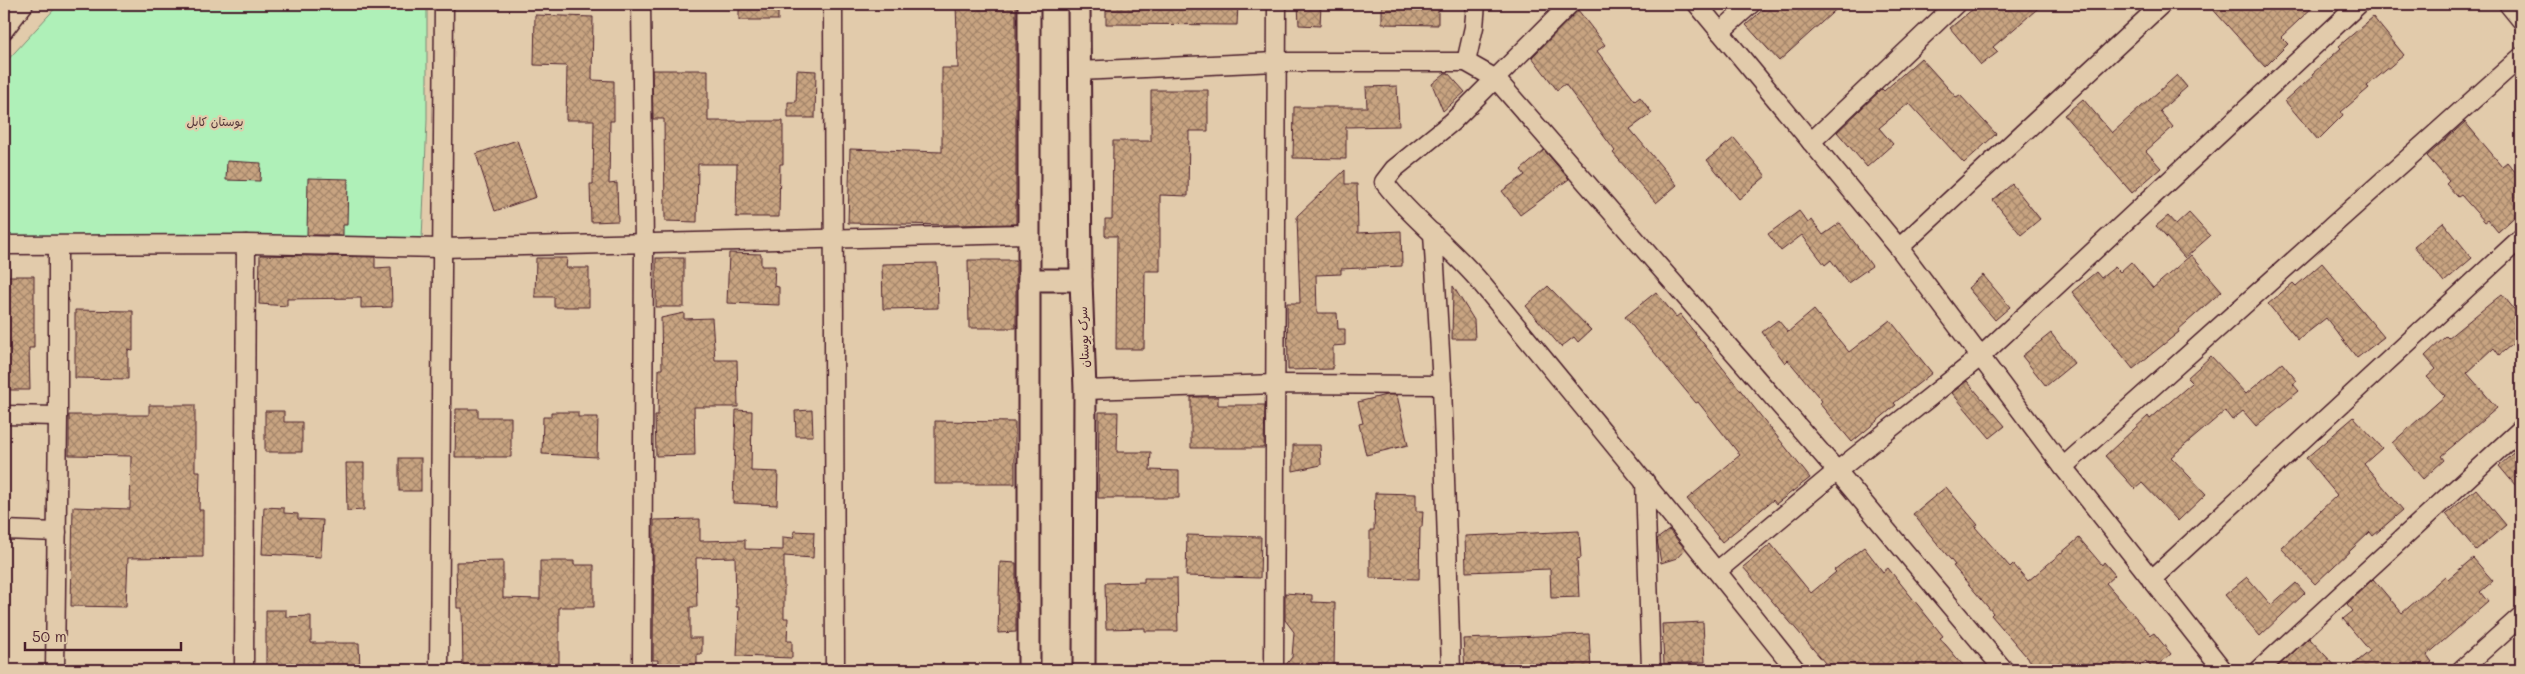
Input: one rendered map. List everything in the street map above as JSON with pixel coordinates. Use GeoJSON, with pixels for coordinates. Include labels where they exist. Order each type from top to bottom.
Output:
{"type":"FeatureCollection","features":[{"type":"Feature","properties":{"kind":"street"},"geometry":{"type":"LineString","coordinates":[[4,30],[24,4]]}},
{"type":"Feature","properties":{"kind":"street"},"geometry":{"type":"LineString","coordinates":[[439,670],[444,4]]}},
{"type":"Feature","properties":{"kind":"street"},"geometry":{"type":"LineString","coordinates":[[641,4],[644,243],[642,670]]}},
{"type":"Feature","properties":{"kind":"street"},"geometry":{"type":"LineString","coordinates":[[833,4],[835,670]]}},
{"type":"Feature","properties":{"kind":"street"},"geometry":{"type":"LineString","coordinates":[[1029,670],[1030,4]]}},
{"type":"Feature","properties":{"kind":"street","name":"سرک بوستان"},"geometry":{"type":"LineString","coordinates":[[1079,4],[1081,280],[1085,390],[1084,670]]}},
{"type":"Feature","properties":{"kind":"street"},"geometry":{"type":"LineString","coordinates":[[1274,670],[1277,384],[1277,4]]}},
{"type":"Feature","properties":{"kind":"street"},"geometry":{"type":"LineString","coordinates":[[1466,62],[1474,27],[1476,4]]}},
{"type":"Feature","properties":{"kind":"street"},"geometry":{"type":"LineString","coordinates":[[1570,4],[1452,122],[1394,169],[1384,182],[1397,199],[1468,268],[1645,481],[1796,670]]}},
{"type":"Feature","properties":{"kind":"street"},"geometry":{"type":"LineString","coordinates":[[1697,4],[1899,248],[2063,467],[2150,580],[2223,670]]}},
{"type":"Feature","properties":{"kind":"street"},"geometry":{"type":"LineString","coordinates":[[1720,32],[1751,4]]}},
{"type":"Feature","properties":{"kind":"street"},"geometry":{"type":"LineString","coordinates":[[1811,142],[1956,4]]}},
{"type":"Feature","properties":{"kind":"street"},"geometry":{"type":"LineString","coordinates":[[1899,248],[2162,4]]}},
{"type":"Feature","properties":{"kind":"street"},"geometry":{"type":"LineString","coordinates":[[1717,571],[1837,471],[1980,357],[2359,4]]}},
{"type":"Feature","properties":{"kind":"street"},"geometry":{"type":"LineString","coordinates":[[2508,4],[2521,20]]}},
{"type":"Feature","properties":{"kind":"street"},"geometry":{"type":"LineString","coordinates":[[2063,467],[2521,57]]}},
{"type":"Feature","properties":{"kind":"street"},"geometry":{"type":"LineString","coordinates":[[1079,71],[1276,62],[1466,62],[1496,79],[1837,471],[2004,670]]}},
{"type":"Feature","properties":{"kind":"street"},"geometry":{"type":"LineString","coordinates":[[1433,233],[1442,384],[1451,670]]}},
{"type":"Feature","properties":{"kind":"street"},"geometry":{"type":"LineString","coordinates":[[4,245],[246,244],[441,248],[1029,234]]}},
{"type":"Feature","properties":{"kind":"street"},"geometry":{"type":"LineString","coordinates":[[2150,580],[2521,238]]}},
{"type":"Feature","properties":{"kind":"street"},"geometry":{"type":"LineString","coordinates":[[244,670],[246,244]]}},
{"type":"Feature","properties":{"kind":"street"},"geometry":{"type":"LineString","coordinates":[[54,670],[57,532],[58,246]]}},
{"type":"Feature","properties":{"kind":"street"},"geometry":{"type":"LineString","coordinates":[[1029,280],[1081,280]]}},
{"type":"Feature","properties":{"kind":"street"},"geometry":{"type":"LineString","coordinates":[[1085,390],[1277,384],[1442,384]]}},
{"type":"Feature","properties":{"kind":"street"},"geometry":{"type":"LineString","coordinates":[[4,415],[58,416]]}},
{"type":"Feature","properties":{"kind":"street"},"geometry":{"type":"LineString","coordinates":[[2258,670],[2521,429]]}},
{"type":"Feature","properties":{"kind":"street"},"geometry":{"type":"LineString","coordinates":[[1645,481],[1651,670]]}},
{"type":"Feature","properties":{"kind":"street"},"geometry":{"type":"LineString","coordinates":[[4,530],[57,532]]}},
{"type":"Feature","properties":{"kind":"street"},"geometry":{"type":"LineString","coordinates":[[2461,670],[2521,616]]}},
{"type":"Feature","properties":{"kind":"green space","name":"بوستان کابل"},"geometry":{"type":"Polygon","coordinates":[[[59,4],[427,4],[427,120],[422,239],[4,239],[4,64],[59,4]]]}},
{"type":"Feature","properties":{"kind":"building"},"geometry":{"type":"Polygon","coordinates":[[[739,4],[778,4],[778,20],[739,20],[739,4]]]}},
{"type":"Feature","properties":{"kind":"building"},"geometry":{"type":"Polygon","coordinates":[[[956,4],[1016,4],[1016,224],[848,223],[850,149],[942,152],[942,68],[958,68],[956,4]]]}},
{"type":"Feature","properties":{"kind":"building"},"geometry":{"type":"Polygon","coordinates":[[[1106,4],[1238,4],[1237,25],[1106,24],[1106,4]]]}},
{"type":"Feature","properties":{"kind":"building"},"geometry":{"type":"Polygon","coordinates":[[[1298,4],[1321,4],[1320,26],[1299,25],[1298,4]]]}},
{"type":"Feature","properties":{"kind":"building"},"geometry":{"type":"Polygon","coordinates":[[[1769,4],[1842,4],[1779,61],[1746,25],[1769,4]]]}},
{"type":"Feature","properties":{"kind":"building"},"geometry":{"type":"Polygon","coordinates":[[[1979,4],[2043,4],[1993,47],[1998,52],[1981,65],[1950,28],[1979,4]]]}},
{"type":"Feature","properties":{"kind":"building"},"geometry":{"type":"Polygon","coordinates":[[[2208,4],[2316,4],[2281,37],[2288,44],[2265,67],[2208,4]]]}},
{"type":"Feature","properties":{"kind":"building"},"geometry":{"type":"Polygon","coordinates":[[[1382,5],[1438,5],[1438,25],[1382,24],[1382,5]]]}},
{"type":"Feature","properties":{"kind":"building"},"geometry":{"type":"Polygon","coordinates":[[[1578,10],[1605,45],[1597,51],[1635,101],[1640,97],[1652,113],[1630,129],[1677,185],[1656,203],[1613,153],[1615,151],[1565,84],[1557,90],[1532,57],[1578,10]]]}},
{"type":"Feature","properties":{"kind":"building"},"geometry":{"type":"Polygon","coordinates":[[[535,15],[593,17],[592,80],[614,81],[614,121],[610,121],[609,184],[617,183],[618,221],[591,222],[590,184],[593,184],[594,120],[566,120],[567,66],[534,65],[535,15]]]}},
{"type":"Feature","properties":{"kind":"building"},"geometry":{"type":"Polygon","coordinates":[[[2373,17],[2404,55],[2367,86],[2369,88],[2341,112],[2343,115],[2318,140],[2285,101],[2341,48],[2339,46],[2373,17]]]}},
{"type":"Feature","properties":{"kind":"building"},"geometry":{"type":"Polygon","coordinates":[[[1921,58],[1956,97],[1960,95],[1996,134],[1964,163],[1909,103],[1879,128],[1893,144],[1867,167],[1837,132],[1882,89],[1884,91],[1921,58]]]}},
{"type":"Feature","properties":{"kind":"building"},"geometry":{"type":"Polygon","coordinates":[[[652,70],[708,70],[708,121],[783,121],[783,164],[780,164],[779,217],[736,217],[737,164],[698,164],[697,222],[665,221],[664,119],[653,119],[652,70]]]}},
{"type":"Feature","properties":{"kind":"building"},"geometry":{"type":"Polygon","coordinates":[[[797,70],[816,71],[815,118],[788,118],[788,102],[796,102],[797,70]]]}},
{"type":"Feature","properties":{"kind":"building"},"geometry":{"type":"Polygon","coordinates":[[[1445,73],[1448,73],[1465,92],[1443,111],[1432,84],[1445,73]]]}},
{"type":"Feature","properties":{"kind":"building"},"geometry":{"type":"Polygon","coordinates":[[[2177,75],[2187,87],[2160,111],[2173,127],[2146,151],[2161,168],[2132,193],[2064,115],[2083,99],[2112,133],[2177,75]]]}},
{"type":"Feature","properties":{"kind":"building"},"geometry":{"type":"Polygon","coordinates":[[[1397,86],[1399,126],[1346,127],[1346,159],[1293,158],[1294,107],[1367,107],[1366,87],[1397,86]]]}},
{"type":"Feature","properties":{"kind":"building"},"geometry":{"type":"Polygon","coordinates":[[[1151,90],[1208,90],[1208,131],[1189,131],[1188,196],[1160,195],[1160,271],[1145,271],[1144,349],[1116,349],[1117,236],[1105,236],[1105,219],[1112,219],[1113,141],[1151,141],[1151,90]]]}},
{"type":"Feature","properties":{"kind":"building"},"geometry":{"type":"Polygon","coordinates":[[[2465,122],[2502,166],[2507,162],[2521,179],[2521,211],[2498,232],[2488,220],[2485,222],[2461,195],[2458,197],[2446,184],[2449,181],[2427,156],[2465,122]]]}},
{"type":"Feature","properties":{"kind":"building"},"geometry":{"type":"Polygon","coordinates":[[[1734,138],[1766,176],[1739,199],[1707,160],[1734,138]]]}},
{"type":"Feature","properties":{"kind":"building"},"geometry":{"type":"Polygon","coordinates":[[[517,140],[536,197],[495,211],[476,154],[517,140]]]}},
{"type":"Feature","properties":{"kind":"building"},"geometry":{"type":"Polygon","coordinates":[[[1544,150],[1569,179],[1520,215],[1502,191],[1525,175],[1521,170],[1544,150]]]}},
{"type":"Feature","properties":{"kind":"building"},"geometry":{"type":"Polygon","coordinates":[[[227,161],[261,163],[260,181],[226,180],[227,161]]]}},
{"type":"Feature","properties":{"kind":"building"},"geometry":{"type":"Polygon","coordinates":[[[1345,170],[1345,184],[1357,184],[1358,233],[1401,231],[1402,266],[1341,269],[1341,274],[1316,275],[1317,313],[1337,313],[1338,329],[1345,329],[1345,345],[1333,346],[1333,369],[1288,370],[1287,303],[1300,303],[1297,216],[1345,170]]]}},
{"type":"Feature","properties":{"kind":"building"},"geometry":{"type":"Polygon","coordinates":[[[308,178],[348,179],[347,225],[343,225],[343,235],[307,235],[308,178]]]}},
{"type":"Feature","properties":{"kind":"building"},"geometry":{"type":"Polygon","coordinates":[[[2012,184],[2040,219],[2021,235],[1993,200],[2012,184]]]}},
{"type":"Feature","properties":{"kind":"building"},"geometry":{"type":"Polygon","coordinates":[[[1799,211],[1808,223],[1812,220],[1823,235],[1840,223],[1872,266],[1848,283],[1831,260],[1825,265],[1802,235],[1781,251],[1768,234],[1799,211]]]}},
{"type":"Feature","properties":{"kind":"building"},"geometry":{"type":"Polygon","coordinates":[[[2189,213],[2210,236],[2185,258],[2156,226],[2168,216],[2176,225],[2189,213]]]}},
{"type":"Feature","properties":{"kind":"building"},"geometry":{"type":"Polygon","coordinates":[[[2443,222],[2472,258],[2444,282],[2414,246],[2443,222]]]}},
{"type":"Feature","properties":{"kind":"building"},"geometry":{"type":"Polygon","coordinates":[[[729,253],[761,254],[761,266],[775,266],[774,286],[779,287],[779,305],[727,303],[729,253]]]}},
{"type":"Feature","properties":{"kind":"building"},"geometry":{"type":"Polygon","coordinates":[[[260,255],[375,257],[375,268],[391,267],[392,307],[361,308],[361,298],[287,299],[287,306],[259,304],[260,255]]]}},
{"type":"Feature","properties":{"kind":"building"},"geometry":{"type":"Polygon","coordinates":[[[2191,255],[2222,291],[2178,330],[2179,332],[2133,369],[2072,292],[2096,272],[2101,278],[2115,267],[2120,272],[2131,262],[2153,288],[2191,255]]]}},
{"type":"Feature","properties":{"kind":"building"},"geometry":{"type":"Polygon","coordinates":[[[536,258],[567,258],[566,268],[589,268],[589,307],[554,307],[554,297],[535,297],[536,258]]]}},
{"type":"Feature","properties":{"kind":"building"},"geometry":{"type":"Polygon","coordinates":[[[656,258],[684,258],[684,307],[656,307],[656,258]]]}},
{"type":"Feature","properties":{"kind":"building"},"geometry":{"type":"Polygon","coordinates":[[[968,260],[1016,260],[1016,328],[969,328],[968,260]]]}},
{"type":"Feature","properties":{"kind":"building"},"geometry":{"type":"Polygon","coordinates":[[[937,263],[938,308],[883,309],[882,264],[937,263]]]}},
{"type":"Feature","properties":{"kind":"building"},"geometry":{"type":"Polygon","coordinates":[[[2322,263],[2384,337],[2357,358],[2326,318],[2298,340],[2268,304],[2293,283],[2296,286],[2322,263]]]}},
{"type":"Feature","properties":{"kind":"building"},"geometry":{"type":"Polygon","coordinates":[[[1983,275],[2010,307],[1995,320],[1968,288],[1983,275]]]}},
{"type":"Feature","properties":{"kind":"building"},"geometry":{"type":"Polygon","coordinates":[[[4,276],[34,276],[34,348],[29,348],[30,390],[4,390],[4,276]]]}},
{"type":"Feature","properties":{"kind":"building"},"geometry":{"type":"Polygon","coordinates":[[[1453,286],[1474,320],[1475,339],[1452,339],[1453,286]]]}},
{"type":"Feature","properties":{"kind":"building"},"geometry":{"type":"Polygon","coordinates":[[[1548,286],[1591,330],[1578,342],[1574,337],[1561,347],[1526,306],[1548,286]]]}},
{"type":"Feature","properties":{"kind":"building"},"geometry":{"type":"Polygon","coordinates":[[[1656,292],[1676,317],[1680,314],[1810,478],[1776,504],[1773,500],[1722,542],[1687,499],[1740,455],[1698,402],[1696,403],[1625,317],[1656,292]]]}},
{"type":"Feature","properties":{"kind":"building"},"geometry":{"type":"Polygon","coordinates":[[[2502,294],[2521,318],[2521,337],[2499,355],[2494,348],[2467,373],[2497,408],[2441,456],[2444,460],[2423,479],[2392,443],[2445,396],[2427,377],[2436,369],[2425,356],[2446,336],[2448,338],[2502,294]]]}},
{"type":"Feature","properties":{"kind":"building"},"geometry":{"type":"Polygon","coordinates":[[[75,310],[133,311],[133,351],[128,350],[128,379],[75,378],[75,310]]]}},
{"type":"Feature","properties":{"kind":"building"},"geometry":{"type":"Polygon","coordinates":[[[1814,310],[1849,352],[1890,320],[1932,373],[1894,403],[1896,405],[1852,442],[1819,403],[1822,401],[1788,360],[1785,363],[1762,332],[1778,320],[1788,332],[1814,310]]]}},
{"type":"Feature","properties":{"kind":"building"},"geometry":{"type":"Polygon","coordinates":[[[684,313],[684,319],[712,318],[715,360],[737,360],[738,407],[694,407],[695,455],[656,456],[655,415],[658,415],[659,369],[662,369],[661,318],[684,313]]]}},
{"type":"Feature","properties":{"kind":"building"},"geometry":{"type":"Polygon","coordinates":[[[2051,333],[2074,363],[2046,386],[2022,356],[2051,333]]]}},
{"type":"Feature","properties":{"kind":"building"},"geometry":{"type":"Polygon","coordinates":[[[2211,356],[2246,394],[2282,363],[2297,381],[2293,384],[2299,391],[2256,426],[2243,411],[2232,420],[2225,411],[2171,457],[2206,494],[2178,521],[2142,483],[2135,489],[2105,456],[2148,416],[2150,419],[2192,383],[2187,378],[2211,356]]]}},
{"type":"Feature","properties":{"kind":"building"},"geometry":{"type":"Polygon","coordinates":[[[1967,381],[2005,426],[1990,438],[1952,393],[1967,381]]]}},
{"type":"Feature","properties":{"kind":"building"},"geometry":{"type":"Polygon","coordinates":[[[1386,395],[1397,395],[1408,445],[1366,455],[1359,424],[1363,423],[1358,402],[1386,395]]]}},
{"type":"Feature","properties":{"kind":"building"},"geometry":{"type":"Polygon","coordinates":[[[1191,397],[1218,397],[1218,405],[1265,405],[1264,448],[1191,448],[1191,397]]]}},
{"type":"Feature","properties":{"kind":"building"},"geometry":{"type":"Polygon","coordinates":[[[149,405],[195,405],[195,471],[200,471],[199,510],[203,510],[203,557],[128,558],[126,607],[71,606],[73,507],[130,509],[131,456],[69,455],[69,415],[149,415],[149,405]]]}},
{"type":"Feature","properties":{"kind":"building"},"geometry":{"type":"Polygon","coordinates":[[[456,409],[478,409],[478,417],[511,417],[511,457],[455,457],[456,409]]]}},
{"type":"Feature","properties":{"kind":"building"},"geometry":{"type":"Polygon","coordinates":[[[736,410],[752,411],[751,471],[778,472],[777,505],[733,503],[736,410]]]}},
{"type":"Feature","properties":{"kind":"building"},"geometry":{"type":"Polygon","coordinates":[[[812,410],[813,436],[796,436],[795,411],[812,410]]]}},
{"type":"Feature","properties":{"kind":"building"},"geometry":{"type":"Polygon","coordinates":[[[265,411],[284,411],[284,422],[302,422],[302,452],[265,452],[265,411]]]}},
{"type":"Feature","properties":{"kind":"building"},"geometry":{"type":"Polygon","coordinates":[[[551,412],[578,412],[578,417],[598,417],[597,457],[542,454],[543,417],[551,417],[551,412]]]}},
{"type":"Feature","properties":{"kind":"building"},"geometry":{"type":"Polygon","coordinates":[[[1099,412],[1118,412],[1117,452],[1151,452],[1150,470],[1179,471],[1179,498],[1098,498],[1099,412]]]}},
{"type":"Feature","properties":{"kind":"building"},"geometry":{"type":"Polygon","coordinates":[[[2354,417],[2382,448],[2364,464],[2403,510],[2373,536],[2370,532],[2315,584],[2281,548],[2337,495],[2306,458],[2354,417]]]}},
{"type":"Feature","properties":{"kind":"building"},"geometry":{"type":"Polygon","coordinates":[[[935,421],[1015,422],[1015,484],[935,484],[935,421]]]}},
{"type":"Feature","properties":{"kind":"building"},"geometry":{"type":"Polygon","coordinates":[[[1293,445],[1320,445],[1321,465],[1293,471],[1293,445]]]}},
{"type":"Feature","properties":{"kind":"building"},"geometry":{"type":"Polygon","coordinates":[[[2521,446],[2521,492],[2499,466],[2521,446]]]}},
{"type":"Feature","properties":{"kind":"building"},"geometry":{"type":"Polygon","coordinates":[[[399,458],[421,458],[421,491],[399,491],[399,458]]]}},
{"type":"Feature","properties":{"kind":"building"},"geometry":{"type":"Polygon","coordinates":[[[346,463],[364,463],[364,510],[347,511],[346,463]]]}},
{"type":"Feature","properties":{"kind":"building"},"geometry":{"type":"Polygon","coordinates":[[[1946,487],[1978,525],[1975,527],[2010,567],[2013,564],[2028,581],[2079,538],[2102,565],[2104,562],[2115,575],[2106,583],[2151,635],[2154,633],[2171,654],[2153,669],[2146,661],[2134,670],[2038,670],[1991,615],[1993,613],[1953,566],[1955,565],[1913,514],[1946,487]]]}},
{"type":"Feature","properties":{"kind":"building"},"geometry":{"type":"Polygon","coordinates":[[[2476,489],[2506,525],[2476,550],[2446,514],[2476,489]]]}},
{"type":"Feature","properties":{"kind":"building"},"geometry":{"type":"Polygon","coordinates":[[[1375,493],[1416,494],[1416,511],[1423,511],[1422,527],[1420,527],[1419,579],[1370,578],[1370,530],[1374,530],[1375,493]]]}},
{"type":"Feature","properties":{"kind":"building"},"geometry":{"type":"Polygon","coordinates":[[[264,507],[284,508],[284,513],[298,514],[298,519],[323,520],[321,557],[262,554],[264,507]]]}},
{"type":"Feature","properties":{"kind":"building"},"geometry":{"type":"Polygon","coordinates":[[[700,519],[700,541],[745,540],[745,549],[783,550],[783,537],[793,538],[794,531],[814,532],[813,558],[784,556],[784,618],[788,618],[787,641],[792,641],[792,658],[737,656],[739,607],[736,607],[735,557],[696,558],[697,607],[690,607],[690,638],[702,638],[702,654],[697,654],[697,670],[657,670],[658,660],[653,660],[654,520],[700,519]]]}},
{"type":"Feature","properties":{"kind":"building"},"geometry":{"type":"Polygon","coordinates":[[[1669,530],[1685,549],[1677,558],[1661,563],[1657,539],[1669,530]]]}},
{"type":"Feature","properties":{"kind":"building"},"geometry":{"type":"Polygon","coordinates":[[[1579,531],[1581,558],[1577,559],[1579,597],[1551,598],[1550,569],[1466,572],[1465,536],[1579,531]]]}},
{"type":"Feature","properties":{"kind":"building"},"geometry":{"type":"Polygon","coordinates":[[[1187,535],[1261,537],[1260,578],[1186,576],[1187,535]]]}},
{"type":"Feature","properties":{"kind":"building"},"geometry":{"type":"Polygon","coordinates":[[[1771,544],[1811,593],[1836,572],[1834,570],[1864,547],[1883,572],[1888,568],[1943,636],[1940,638],[1967,670],[1831,670],[1743,567],[1771,544]]]}},
{"type":"Feature","properties":{"kind":"building"},"geometry":{"type":"Polygon","coordinates":[[[2473,558],[2493,581],[2480,592],[2488,602],[2427,655],[2432,662],[2422,670],[2347,670],[2370,651],[2343,619],[2353,611],[2347,604],[2373,579],[2402,613],[2445,576],[2448,579],[2473,558]]]}},
{"type":"Feature","properties":{"kind":"building"},"geometry":{"type":"Polygon","coordinates":[[[503,561],[503,598],[540,599],[540,561],[574,561],[574,565],[594,565],[594,607],[559,607],[559,670],[463,670],[462,608],[457,608],[456,562],[503,561]]]}},
{"type":"Feature","properties":{"kind":"building"},"geometry":{"type":"Polygon","coordinates":[[[1000,562],[1016,563],[1016,632],[998,633],[1000,562]]]}},
{"type":"Feature","properties":{"kind":"building"},"geometry":{"type":"Polygon","coordinates":[[[2247,577],[2271,605],[2296,583],[2305,593],[2260,636],[2225,595],[2247,577]]]}},
{"type":"Feature","properties":{"kind":"building"},"geometry":{"type":"Polygon","coordinates":[[[1144,578],[1177,578],[1178,631],[1145,631],[1145,628],[1106,629],[1105,583],[1144,582],[1144,578]]]}},
{"type":"Feature","properties":{"kind":"building"},"geometry":{"type":"Polygon","coordinates":[[[1285,593],[1312,595],[1312,602],[1335,603],[1334,670],[1285,670],[1285,666],[1292,657],[1294,632],[1285,620],[1285,593]]]}},
{"type":"Feature","properties":{"kind":"building"},"geometry":{"type":"Polygon","coordinates":[[[266,610],[286,610],[286,617],[311,616],[311,643],[359,643],[360,670],[266,670],[266,610]]]}},
{"type":"Feature","properties":{"kind":"building"},"geometry":{"type":"Polygon","coordinates":[[[1703,622],[1705,662],[1664,664],[1662,624],[1703,622]]]}},
{"type":"Feature","properties":{"kind":"building"},"geometry":{"type":"Polygon","coordinates":[[[1589,634],[1591,670],[1465,670],[1463,639],[1589,634]]]}},
{"type":"Feature","properties":{"kind":"building"},"geometry":{"type":"Polygon","coordinates":[[[2309,638],[2339,670],[2274,670],[2309,638]]]}}]}
